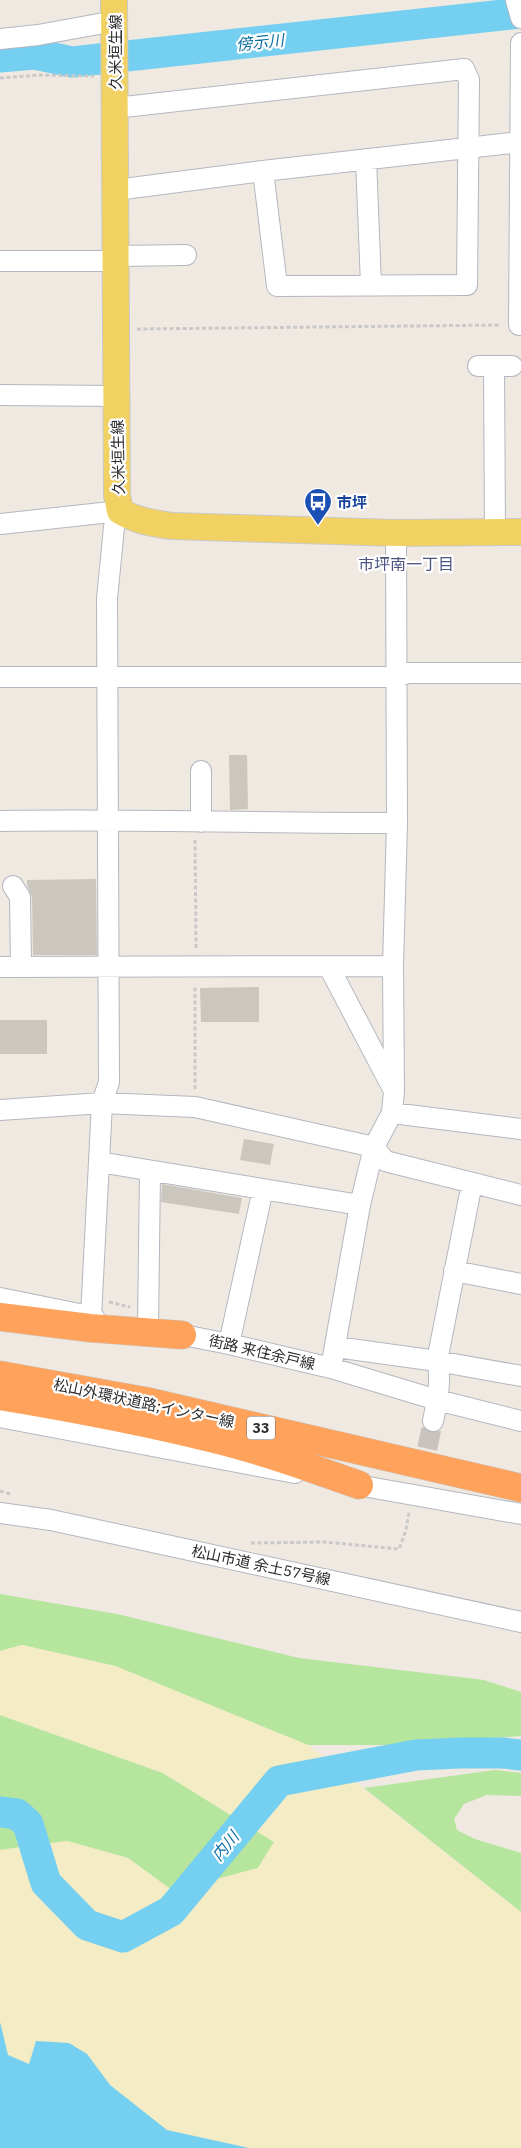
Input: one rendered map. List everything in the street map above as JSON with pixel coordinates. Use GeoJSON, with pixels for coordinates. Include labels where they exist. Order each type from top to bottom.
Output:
{"type":"FeatureCollection","features":[{"type":"Feature","properties":{"kind":"highway"},"geometry":{"type":"LineString","coordinates":[[0,1317],[90,1328],[182,1335]]}},
{"type":"Feature","properties":{"kind":"highway","name":"松山外環状道路;インター線"},"geometry":{"type":"LineString","coordinates":[[0,1375],[146,1401],[521,1488]]}},
{"type":"Feature","properties":{"kind":"highway"},"geometry":{"type":"LineString","coordinates":[[0,1396],[76,1409],[214,1439],[287,1460],[359,1485]]}},
{"type":"Feature","properties":{"kind":"main road","name":"久米垣生線"},"geometry":{"type":"LineString","coordinates":[[115,10],[116,330],[118,495],[120,511],[138,520],[172,526],[396,533],[521,532]]}},
{"type":"Feature","properties":{"kind":"street"},"geometry":{"type":"LineString","coordinates":[[0,40],[38,35],[115,10]]}},
{"type":"Feature","properties":{"kind":"street"},"geometry":{"type":"LineString","coordinates":[[519,325],[521,43]]}},
{"type":"Feature","properties":{"kind":"street"},"geometry":{"type":"LineString","coordinates":[[115,108],[464,69],[469,80],[467,284],[277,286],[263,171]]}},
{"type":"Feature","properties":{"kind":"street"},"geometry":{"type":"LineString","coordinates":[[116,190],[263,171],[520,142]]}},
{"type":"Feature","properties":{"kind":"street"},"geometry":{"type":"LineString","coordinates":[[366,159],[371,285]]}},
{"type":"Feature","properties":{"kind":"street"},"geometry":{"type":"LineString","coordinates":[[0,261],[116,259],[186,255]]}},
{"type":"Feature","properties":{"kind":"street"},"geometry":{"type":"LineString","coordinates":[[495,366],[495,532]]}},
{"type":"Feature","properties":{"kind":"street"},"geometry":{"type":"LineString","coordinates":[[0,396],[117,396]]}},
{"type":"Feature","properties":{"kind":"street"},"geometry":{"type":"LineString","coordinates":[[0,524],[120,511],[114,527],[107,599],[109,1082],[102,1103],[92,1316]]}},
{"type":"Feature","properties":{"kind":"street"},"geometry":{"type":"LineString","coordinates":[[331,1368],[360,1205],[374,1147],[392,1113],[394,1091],[393,966],[397,824],[396,533]]}},
{"type":"Feature","properties":{"kind":"street"},"geometry":{"type":"LineString","coordinates":[[0,677],[396,677],[408,672],[521,673]]}},
{"type":"Feature","properties":{"kind":"street"},"geometry":{"type":"LineString","coordinates":[[201,771],[201,822]]}},
{"type":"Feature","properties":{"kind":"street"},"geometry":{"type":"LineString","coordinates":[[0,821],[108,819],[397,824]]}},
{"type":"Feature","properties":{"kind":"street"},"geometry":{"type":"LineString","coordinates":[[13,886],[20,897],[21,967]]}},
{"type":"Feature","properties":{"kind":"street"},"geometry":{"type":"LineString","coordinates":[[0,966],[393,966]]}},
{"type":"Feature","properties":{"kind":"street"},"geometry":{"type":"LineString","coordinates":[[329,967],[394,1091]]}},
{"type":"Feature","properties":{"kind":"street"},"geometry":{"type":"LineString","coordinates":[[0,1110],[102,1103],[195,1107],[374,1147],[385,1161],[521,1195]]}},
{"type":"Feature","properties":{"kind":"street"},"geometry":{"type":"LineString","coordinates":[[392,1113],[521,1130]]}},
{"type":"Feature","properties":{"kind":"street"},"geometry":{"type":"LineString","coordinates":[[99,1162],[360,1205]]}},
{"type":"Feature","properties":{"kind":"street"},"geometry":{"type":"LineString","coordinates":[[148,1328],[150,1171]]}},
{"type":"Feature","properties":{"kind":"street"},"geometry":{"type":"LineString","coordinates":[[433,1421],[437,1400],[439,1369],[437,1361],[472,1183]]}},
{"type":"Feature","properties":{"kind":"street"},"geometry":{"type":"LineString","coordinates":[[230,1344],[263,1189]]}},
{"type":"Feature","properties":{"kind":"street"},"geometry":{"type":"LineString","coordinates":[[454,1271],[521,1284]]}},
{"type":"Feature","properties":{"kind":"street","name":"街路 来住余戸線"},"geometry":{"type":"LineString","coordinates":[[0,1298],[230,1344],[331,1368],[437,1400],[521,1421]]}},
{"type":"Feature","properties":{"kind":"street"},"geometry":{"type":"LineString","coordinates":[[336,1347],[437,1361],[521,1376]]}},
{"type":"Feature","properties":{"kind":"street"},"geometry":{"type":"LineString","coordinates":[[0,1417],[521,1514]]}},
{"type":"Feature","properties":{"kind":"street","name":"松山市道 余土57号線"},"geometry":{"type":"LineString","coordinates":[[0,1513],[51,1520],[521,1622]]}},
{"type":"Feature","properties":{"kind":"path"},"geometry":{"type":"LineString","coordinates":[[0,78],[38,75],[115,64]]}},
{"type":"Feature","properties":{"kind":"path"},"geometry":{"type":"LineString","coordinates":[[116,330],[519,325]]}},
{"type":"Feature","properties":{"kind":"path"},"geometry":{"type":"LineString","coordinates":[[218,1555],[223,1544],[325,1542],[399,1549],[416,1494]]}},
{"type":"Feature","properties":{"kind":"green space"},"geometry":{"type":"Polygon","coordinates":[[[0,1594],[117,1614],[299,1658],[484,1680],[521,1692],[521,1736],[394,1745],[308,1745],[115,1666],[22,1645],[0,1651],[0,1594]]]}},
{"type":"Feature","properties":{"kind":"green space"},"geometry":{"type":"Polygon","coordinates":[[[0,1715],[163,1773],[274,1842],[258,1868],[173,1891],[128,1858],[67,1841],[0,1850],[0,1715]]]}},
{"type":"Feature","properties":{"kind":"green space"},"geometry":{"type":"Polygon","coordinates":[[[495,1770],[521,1773],[521,1796],[487,1795],[464,1804],[454,1819],[457,1830],[475,1839],[521,1853],[521,1912],[364,1788],[495,1770]]]}},
{"type":"Feature","properties":{"kind":"sand"},"geometry":{"type":"Polygon","coordinates":[[[22,1645],[115,1666],[308,1745],[521,1912],[521,2148],[0,2148],[0,1850],[67,1841],[128,1858],[173,1891],[258,1868],[274,1842],[163,1773],[0,1715],[0,1651],[22,1645]]]}},
{"type":"Feature","properties":{"kind":"water"},"geometry":{"type":"Polygon","coordinates":[[[0,2022],[8,2055],[29,2064],[36,2041],[69,2043],[87,2054],[110,2085],[167,2130],[249,2148],[0,2148],[0,2022]]]}},
{"type":"Feature","properties":{"kind":"building"},"geometry":{"type":"Polygon","coordinates":[[[229,755],[247,755],[248,809],[230,810],[229,755]]]}},
{"type":"Feature","properties":{"kind":"building"},"geometry":{"type":"Polygon","coordinates":[[[96,879],[97,955],[33,955],[32,897],[27,880],[96,879]]]}},
{"type":"Feature","properties":{"kind":"building"},"geometry":{"type":"Polygon","coordinates":[[[259,987],[259,1022],[201,1022],[200,988],[259,987]]]}},
{"type":"Feature","properties":{"kind":"building"},"geometry":{"type":"Polygon","coordinates":[[[0,1020],[47,1020],[47,1054],[0,1054],[0,1020]]]}},
{"type":"Feature","properties":{"kind":"building"},"geometry":{"type":"Polygon","coordinates":[[[244,1139],[274,1144],[270,1165],[240,1160],[244,1139]]]}},
{"type":"Feature","properties":{"kind":"building"},"geometry":{"type":"Polygon","coordinates":[[[162,1184],[242,1198],[239,1214],[161,1202],[162,1184]]]}},
{"type":"Feature","properties":{"kind":"waterway","name":"傍示川"},"geometry":{"type":"LineString","coordinates":[[0,57],[35,54],[72,62],[521,13]]}},
{"type":"Feature","properties":{"kind":"waterway","name":"内川"},"geometry":{"type":"LineString","coordinates":[[0,1812],[17,1814],[28,1824],[46,1883],[87,1925],[123,1937],[171,1911],[279,1781],[416,1755],[460,1753],[521,1755]]}},
{"type":"Feature","properties":{"kind":"tunnel"},"geometry":{"type":"LineString","coordinates":[[421,1478],[433,1421]]}},
{"type":"Feature","properties":{"kind":"place","name":"市坪"},"geometry":{"type":"Point","coordinates":[318,526]}},
{"type":"Feature","properties":{"kind":"district","name":"市坪南一丁目"},"geometry":{"type":"Point","coordinates":[406,564]}}]}
